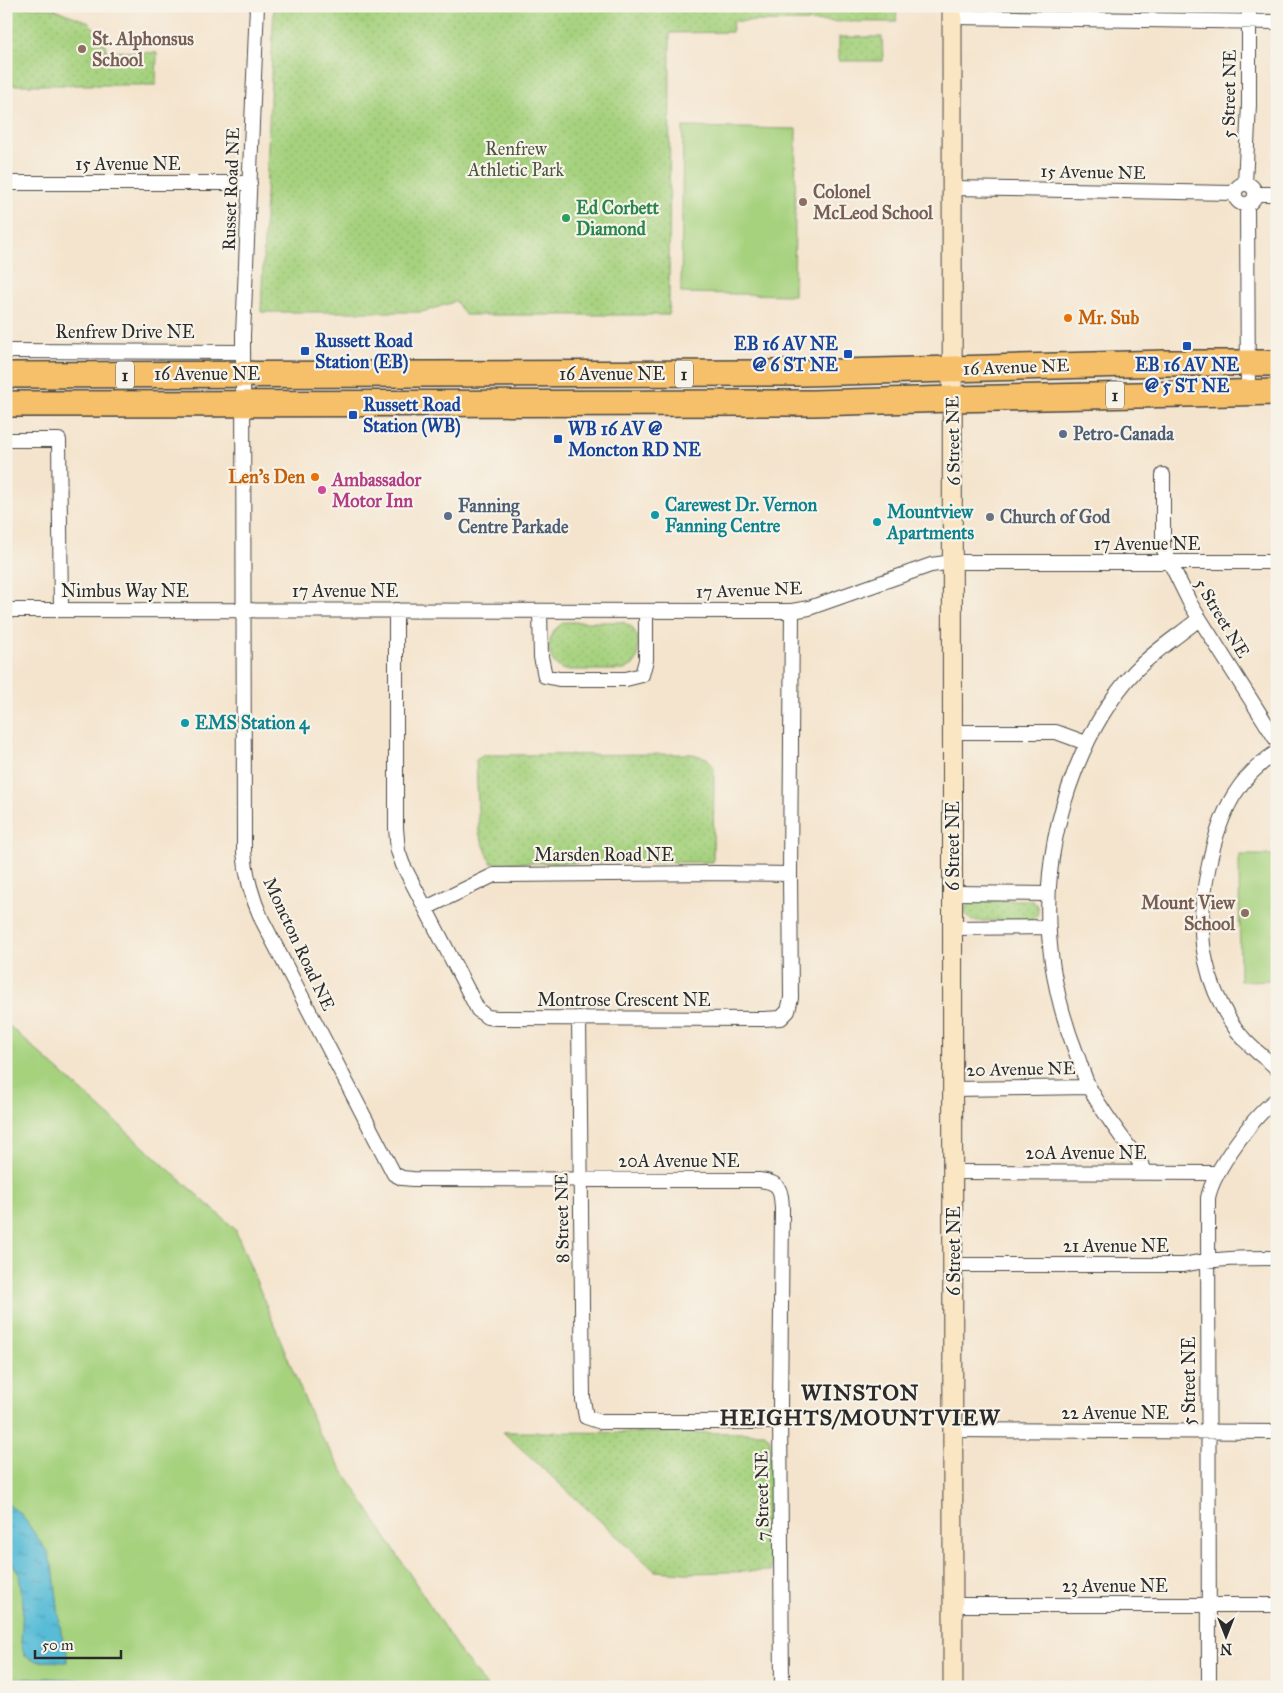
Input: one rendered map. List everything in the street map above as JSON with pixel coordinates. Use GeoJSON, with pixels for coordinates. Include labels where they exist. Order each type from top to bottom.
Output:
{"type":"FeatureCollection","features":[{"type":"Feature","properties":{"kind":"highway","name":"16 Avenue NE"},"geometry":{"type":"LineString","coordinates":[[6,375],[244,363],[796,374],[1165,364],[1277,364]]}},
{"type":"Feature","properties":{"kind":"highway","name":"16 Avenue NE"},"geometry":{"type":"LineString","coordinates":[[6,404],[804,403],[1277,392]]}},
{"type":"Feature","properties":{"kind":"street","name":"Russet Road NE"},"geometry":{"type":"LineString","coordinates":[[244,363],[257,6]]}},
{"type":"Feature","properties":{"kind":"street","name":"5 Street NE"},"geometry":{"type":"LineString","coordinates":[[1245,183],[1248,105],[1248,6]]}},
{"type":"Feature","properties":{"kind":"street"},"geometry":{"type":"LineString","coordinates":[[952,12],[1277,22]]}},
{"type":"Feature","properties":{"kind":"street","name":"6 Street NE"},"geometry":{"type":"LineString","coordinates":[[952,12],[953,1687]]}},
{"type":"Feature","properties":{"kind":"street","name":"15 Avenue NE"},"geometry":{"type":"LineString","coordinates":[[6,183],[250,182]]}},
{"type":"Feature","properties":{"kind":"street"},"geometry":{"type":"LineString","coordinates":[[1248,392],[1251,199],[1254,188],[1245,183],[1239,185],[1234,193],[1238,202],[1251,199],[1277,194]]}},
{"type":"Feature","properties":{"kind":"street","name":"15 Avenue NE"},"geometry":{"type":"LineString","coordinates":[[952,188],[1234,193]]}},
{"type":"Feature","properties":{"kind":"street","name":"Renfrew Drive NE"},"geometry":{"type":"LineString","coordinates":[[6,350],[244,363]]}},
{"type":"Feature","properties":{"kind":"street","name":"Moncton Road NE"},"geometry":{"type":"LineString","coordinates":[[244,363],[244,852],[247,879],[253,900],[394,1174],[402,1178],[413,1179],[580,1179]]}},
{"type":"Feature","properties":{"kind":"street"},"geometry":{"type":"LineString","coordinates":[[6,440],[59,440],[61,610]]}},
{"type":"Feature","properties":{"kind":"street","name":"5 Street NE"},"geometry":{"type":"LineString","coordinates":[[1163,475],[1163,548],[1199,619],[1277,741]]}},
{"type":"Feature","properties":{"kind":"street","name":"17 Avenue NE"},"geometry":{"type":"LineString","coordinates":[[244,609],[792,611],[809,608],[931,565],[953,562],[1277,562]]}},
{"type":"Feature","properties":{"kind":"street","name":"Nimbus Way NE"},"geometry":{"type":"LineString","coordinates":[[6,610],[244,609]]}},
{"type":"Feature","properties":{"kind":"street","name":"Montrose Crescent NE"},"geometry":{"type":"LineString","coordinates":[[396,610],[396,840],[398,851],[403,865],[478,1010],[487,1017],[497,1018],[781,1018],[788,1011],[791,998],[792,611]]}},
{"type":"Feature","properties":{"kind":"street"},"geometry":{"type":"LineString","coordinates":[[540,611],[541,657],[545,676],[560,680],[626,680],[642,674],[646,660],[646,611]]}},
{"type":"Feature","properties":{"kind":"street"},"geometry":{"type":"LineString","coordinates":[[1146,1172],[1089,1087],[1060,1008],[1051,964],[1048,894],[1060,812],[1086,743],[1097,722],[1134,672],[1199,619]]}},
{"type":"Feature","properties":{"kind":"street"},"geometry":{"type":"LineString","coordinates":[[953,732],[1056,732],[1086,743]]}},
{"type":"Feature","properties":{"kind":"street"},"geometry":{"type":"LineString","coordinates":[[1277,752],[1251,773],[1234,794],[1228,806],[1213,849],[1206,881],[1202,927],[1208,968],[1215,992],[1223,1008],[1242,1036],[1277,1068]]}},
{"type":"Feature","properties":{"kind":"street","name":"Marsden Road NE"},"geometry":{"type":"LineString","coordinates":[[426,908],[494,875],[790,874]]}},
{"type":"Feature","properties":{"kind":"street"},"geometry":{"type":"LineString","coordinates":[[953,893],[1048,894]]}},
{"type":"Feature","properties":{"kind":"street"},"geometry":{"type":"LineString","coordinates":[[953,928],[1048,927]]}},
{"type":"Feature","properties":{"kind":"street","name":"8 Street NE"},"geometry":{"type":"LineString","coordinates":[[579,1018],[583,1400],[586,1417],[601,1422],[780,1422]]}},
{"type":"Feature","properties":{"kind":"street","name":"20 Avenue NE"},"geometry":{"type":"LineString","coordinates":[[954,1089],[1089,1087]]}},
{"type":"Feature","properties":{"kind":"street","name":"5 Street NE"},"geometry":{"type":"LineString","coordinates":[[1209,1687],[1208,1198],[1217,1173],[1256,1117],[1277,1100]]}},
{"type":"Feature","properties":{"kind":"street","name":"20A Avenue NE"},"geometry":{"type":"LineString","coordinates":[[954,1172],[1217,1173]]}},
{"type":"Feature","properties":{"kind":"street","name":"20A Avenue NE"},"geometry":{"type":"LineString","coordinates":[[580,1179],[759,1180],[769,1181],[777,1185]]}},
{"type":"Feature","properties":{"kind":"street","name":"7 Street NE"},"geometry":{"type":"LineString","coordinates":[[777,1185],[781,1194],[782,1209],[780,1422],[782,1687]]}},
{"type":"Feature","properties":{"kind":"street","name":"21 Avenue NE"},"geometry":{"type":"LineString","coordinates":[[954,1265],[1183,1265],[1229,1258],[1277,1258]]}},
{"type":"Feature","properties":{"kind":"street","name":"22 Avenue NE"},"geometry":{"type":"LineString","coordinates":[[954,1430],[1277,1432]]}},
{"type":"Feature","properties":{"kind":"street","name":"23 Avenue NE"},"geometry":{"type":"LineString","coordinates":[[953,1605],[1277,1605]]}},
{"type":"Feature","properties":{"kind":"green space","name":"St. Alphonsus School"},"geometry":{"type":"Polygon","coordinates":[[[6,6],[54,9],[88,22],[105,39],[106,51],[157,53],[156,85],[6,85],[6,6]]]}},
{"type":"Feature","properties":{"kind":"green space","name":"Renfrew Athletic Park"},"geometry":{"type":"Polygon","coordinates":[[[274,6],[897,6],[896,22],[733,21],[732,32],[670,33],[669,315],[465,315],[455,300],[422,312],[261,312],[274,6]]]}},
{"type":"Feature","properties":{"kind":"green space"},"geometry":{"type":"Polygon","coordinates":[[[997,6],[1232,6],[1232,12],[997,11],[997,6]]]}},
{"type":"Feature","properties":{"kind":"green space"},"geometry":{"type":"Polygon","coordinates":[[[839,37],[882,37],[883,61],[839,61],[839,37]]]}},
{"type":"Feature","properties":{"kind":"green space"},"geometry":{"type":"Polygon","coordinates":[[[683,127],[796,129],[794,295],[681,293],[683,127]]]}},
{"type":"Feature","properties":{"kind":"green space"},"geometry":{"type":"Polygon","coordinates":[[[565,622],[623,622],[632,627],[638,637],[638,657],[633,665],[624,670],[564,670],[552,660],[549,646],[553,632],[565,622]]]}},
{"type":"Feature","properties":{"kind":"green space"},"geometry":{"type":"Polygon","coordinates":[[[692,754],[707,758],[714,768],[713,862],[491,863],[479,833],[476,760],[484,755],[692,754]]]}},
{"type":"Feature","properties":{"kind":"green space"},"geometry":{"type":"Polygon","coordinates":[[[1239,855],[1277,855],[1277,980],[1240,981],[1239,855]]]}},
{"type":"Feature","properties":{"kind":"green space"},"geometry":{"type":"Polygon","coordinates":[[[972,900],[1032,900],[1038,908],[1038,913],[1032,920],[972,921],[964,913],[965,907],[972,900]]]}},
{"type":"Feature","properties":{"kind":"green space"},"geometry":{"type":"Polygon","coordinates":[[[6,1023],[235,1229],[318,1432],[462,1655],[487,1687],[6,1687],[6,1023]]]}},
{"type":"Feature","properties":{"kind":"green space"},"geometry":{"type":"Polygon","coordinates":[[[503,1432],[765,1433],[770,1439],[771,1571],[686,1573],[655,1571],[503,1432]]]}},
{"type":"Feature","properties":{"kind":"water"},"geometry":{"type":"Polygon","coordinates":[[[6,1503],[21,1514],[48,1553],[54,1573],[61,1633],[67,1653],[67,1662],[35,1661],[25,1656],[21,1643],[23,1604],[19,1574],[6,1552],[6,1503]]]}},
{"type":"Feature","properties":{"kind":"water"},"geometry":{"type":"Polygon","coordinates":[[[47,1678],[85,1680],[137,1687],[6,1687],[6,1679],[47,1678]]]}},
{"type":"Feature","properties":{"kind":"place","name":"St. Alphonsus School"},"geometry":{"type":"Point","coordinates":[82,49]}},
{"type":"Feature","properties":{"kind":"place","name":"Colonel McLeod School"},"geometry":{"type":"Point","coordinates":[803,202]}},
{"type":"Feature","properties":{"kind":"place","name":"Ed Corbett Diamond"},"geometry":{"type":"Point","coordinates":[566,218]}},
{"type":"Feature","properties":{"kind":"place","name":"Mr. Sub"},"geometry":{"type":"Point","coordinates":[1068,318]}},
{"type":"Feature","properties":{"kind":"place","name":"EB 16 AV NE @ 5 ST NE"},"geometry":{"type":"Point","coordinates":[1187,346]}},
{"type":"Feature","properties":{"kind":"place","name":"Russett Road Station (EB)"},"geometry":{"type":"Point","coordinates":[305,351]}},
{"type":"Feature","properties":{"kind":"place","name":"EB 16 AV NE @ 6 ST NE"},"geometry":{"type":"Point","coordinates":[848,354]}},
{"type":"Feature","properties":{"kind":"place","name":"Russett Road Station (WB)"},"geometry":{"type":"Point","coordinates":[353,415]}},
{"type":"Feature","properties":{"kind":"place","name":"Petro-Canada"},"geometry":{"type":"Point","coordinates":[1063,434]}},
{"type":"Feature","properties":{"kind":"place","name":"WB 16 AV @ Moncton RD NE"},"geometry":{"type":"Point","coordinates":[558,439]}},
{"type":"Feature","properties":{"kind":"place","name":"Len's Den"},"geometry":{"type":"Point","coordinates":[315,477]}},
{"type":"Feature","properties":{"kind":"place","name":"Ambassador Motor Inn"},"geometry":{"type":"Point","coordinates":[322,490]}},
{"type":"Feature","properties":{"kind":"place","name":"Carewest Dr. Vernon Fanning Centre"},"geometry":{"type":"Point","coordinates":[655,515]}},
{"type":"Feature","properties":{"kind":"place","name":"Fanning Centre Parkade"},"geometry":{"type":"Point","coordinates":[448,516]}},
{"type":"Feature","properties":{"kind":"place","name":"Church of God"},"geometry":{"type":"Point","coordinates":[990,517]}},
{"type":"Feature","properties":{"kind":"place","name":"Mountview Apartments"},"geometry":{"type":"Point","coordinates":[877,522]}},
{"type":"Feature","properties":{"kind":"place","name":"EMS Station 4"},"geometry":{"type":"Point","coordinates":[185,723]}},
{"type":"Feature","properties":{"kind":"place","name":"Mount View School"},"geometry":{"type":"Point","coordinates":[1245,913]}},
{"type":"Feature","properties":{"kind":"district","name":"WINSTON HEIGHTS/MOUNTVIEW"},"geometry":{"type":"Point","coordinates":[860,1404]}}]}
